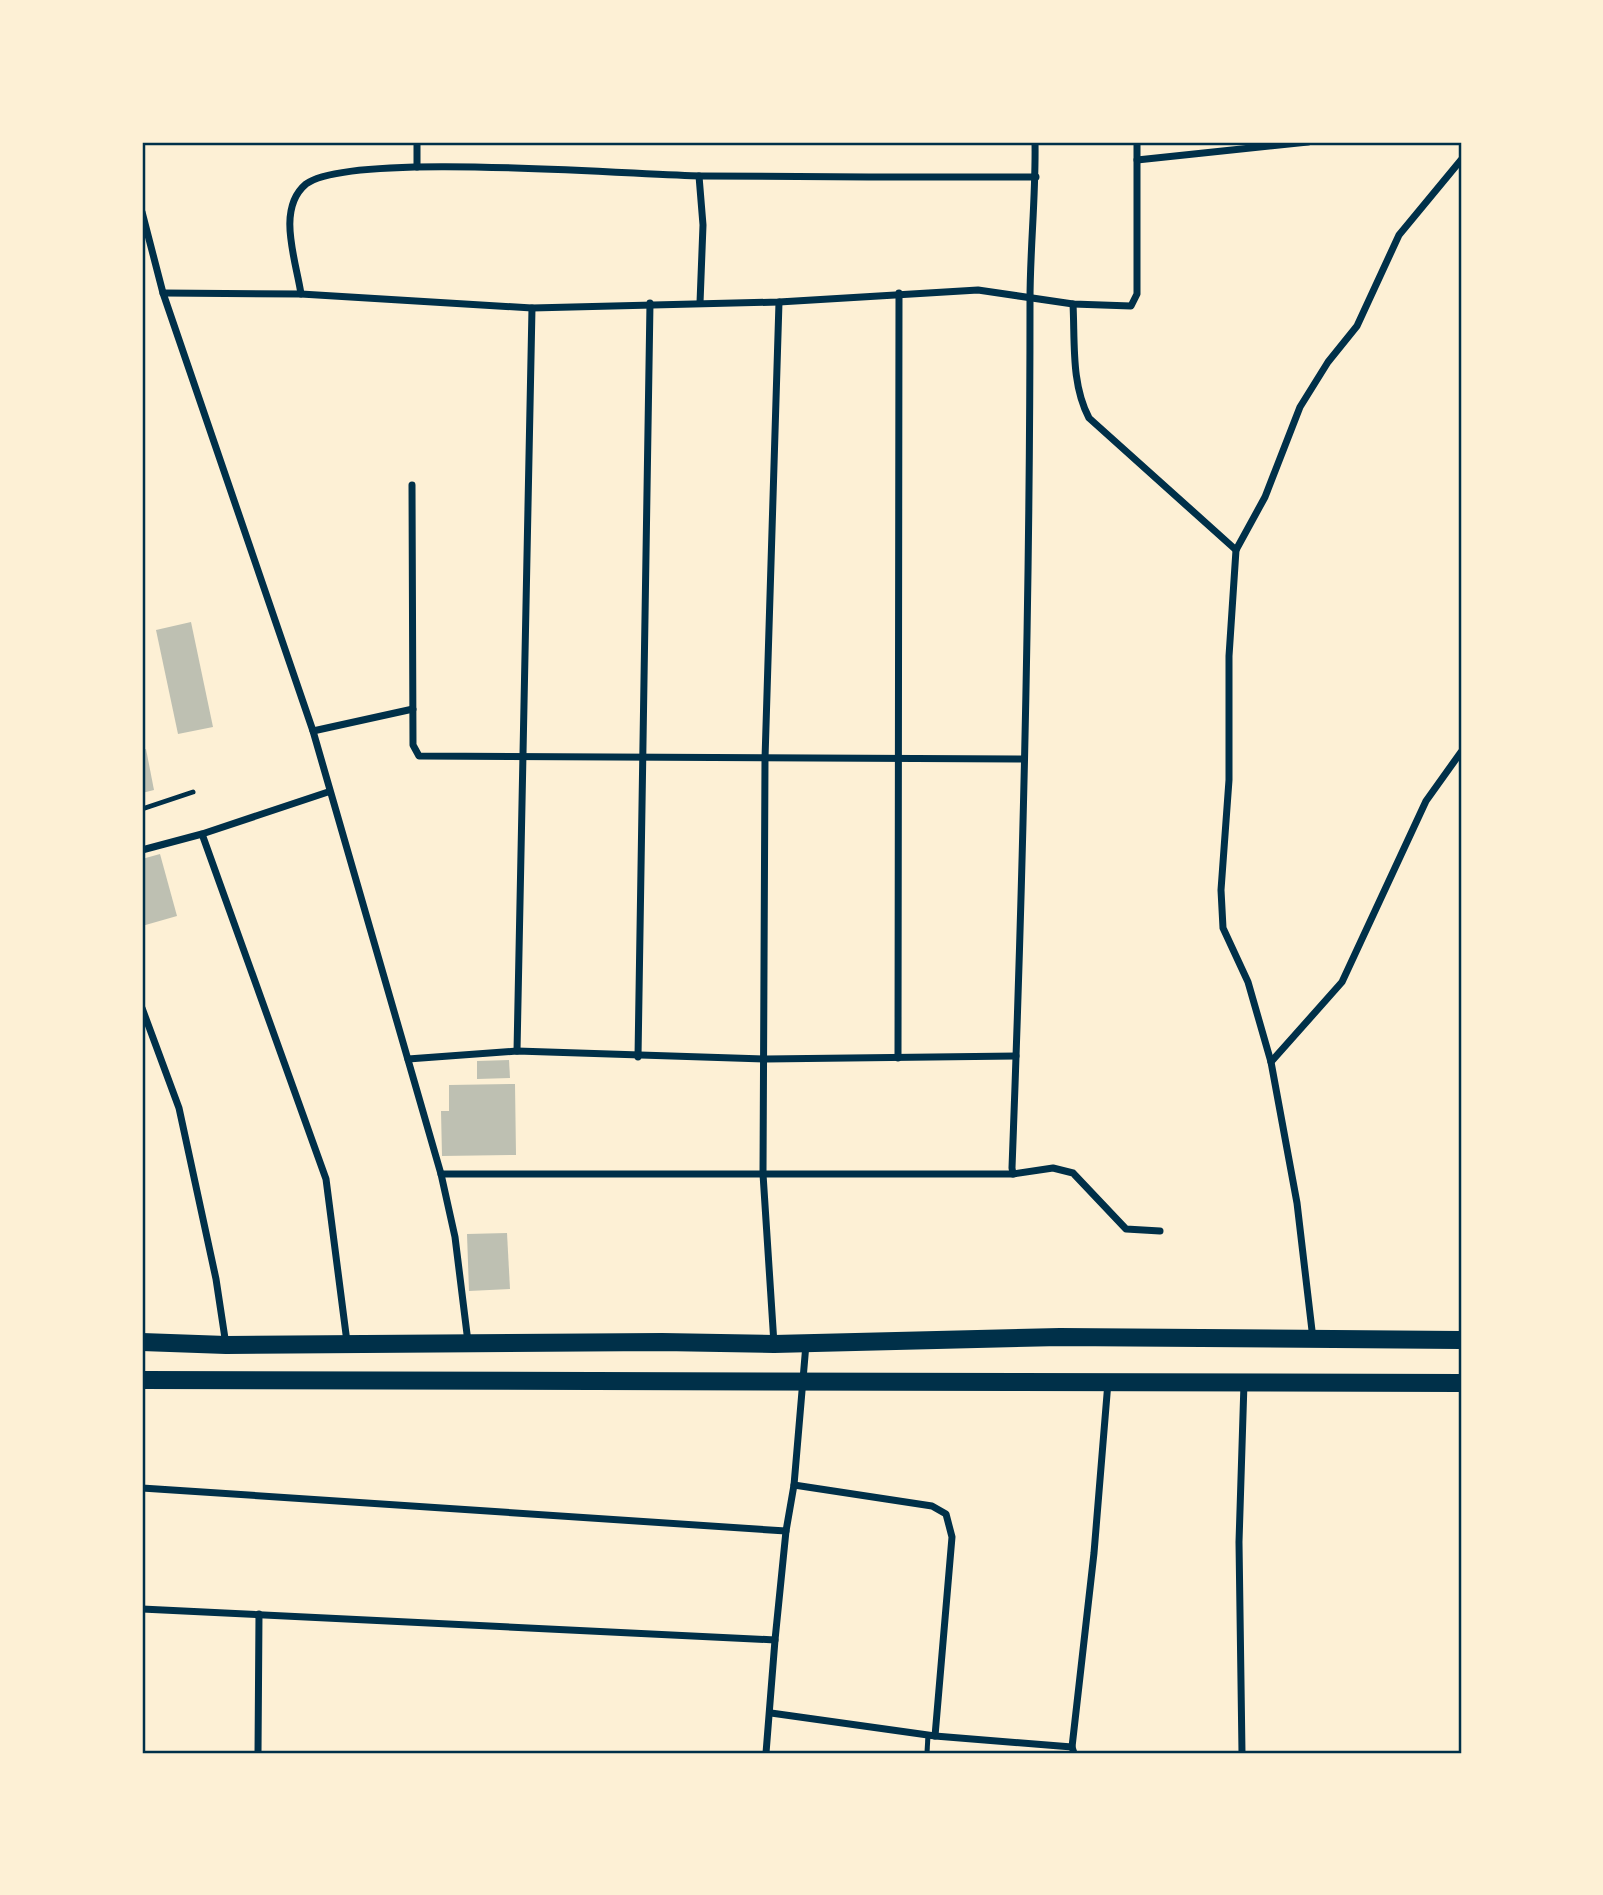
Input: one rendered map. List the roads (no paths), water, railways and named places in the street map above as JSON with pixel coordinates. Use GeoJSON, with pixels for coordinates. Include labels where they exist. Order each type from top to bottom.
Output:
{"type":"FeatureCollection","features":[{"type":"Feature","properties":{"kind":"highway"},"geometry":{"type":"LineString","coordinates":[[142,1342],[226,1345],[662,1342],[806,1344],[1060,1337],[1461,1340]]}},
{"type":"Feature","properties":{"kind":"highway"},"geometry":{"type":"LineString","coordinates":[[142,1380],[804,1379],[1461,1383]]}},
{"type":"Feature","properties":{"kind":"street"},"geometry":{"type":"LineString","coordinates":[[417,142],[417,167]]}},
{"type":"Feature","properties":{"kind":"street"},"geometry":{"type":"LineString","coordinates":[[1013,1174],[1030,488],[1030,295],[1036,177],[1035,142]]}},
{"type":"Feature","properties":{"kind":"street"},"geometry":{"type":"LineString","coordinates":[[163,293],[301,294],[532,308],[650,303],[779,302],[978,290],[1030,295],[1073,304],[1124,307],[1135,303],[1137,142]]}},
{"type":"Feature","properties":{"kind":"street"},"geometry":{"type":"LineString","coordinates":[[1137,160],[1308,142]]}},
{"type":"Feature","properties":{"kind":"street"},"geometry":{"type":"LineString","coordinates":[[1313,1339],[1297,1203],[1271,1062],[1248,982],[1223,928],[1221,890],[1229,780],[1229,656],[1236,550],[1265,497],[1300,407],[1312,385],[1357,326],[1399,235],[1461,160]]}},
{"type":"Feature","properties":{"kind":"street"},"geometry":{"type":"LineString","coordinates":[[301,294],[288,211],[295,194],[309,182],[334,174],[417,167],[699,176],[1036,177]]}},
{"type":"Feature","properties":{"kind":"street"},"geometry":{"type":"LineString","coordinates":[[699,176],[702,225],[700,303]]}},
{"type":"Feature","properties":{"kind":"street"},"geometry":{"type":"LineString","coordinates":[[142,212],[163,293],[313,731],[328,792],[408,1059],[441,1174],[455,1237],[468,1343]]}},
{"type":"Feature","properties":{"kind":"street"},"geometry":{"type":"LineString","coordinates":[[142,255],[152,254]]}},
{"type":"Feature","properties":{"kind":"street"},"geometry":{"type":"LineString","coordinates":[[898,1058],[899,293]]}},
{"type":"Feature","properties":{"kind":"street"},"geometry":{"type":"LineString","coordinates":[[774,1344],[763,1174],[766,1059],[765,759],[779,302]]}},
{"type":"Feature","properties":{"kind":"street"},"geometry":{"type":"LineString","coordinates":[[638,1057],[650,303]]}},
{"type":"Feature","properties":{"kind":"street"},"geometry":{"type":"LineString","coordinates":[[1073,304],[1077,381],[1080,400],[1089,418],[1236,550]]}},
{"type":"Feature","properties":{"kind":"street"},"geometry":{"type":"LineString","coordinates":[[517,1051],[532,308]]}},
{"type":"Feature","properties":{"kind":"street"},"geometry":{"type":"LineString","coordinates":[[412,485],[412,745],[419,756],[1024,759]]}},
{"type":"Feature","properties":{"kind":"street"},"geometry":{"type":"LineString","coordinates":[[313,731],[413,709]]}},
{"type":"Feature","properties":{"kind":"street"},"geometry":{"type":"LineString","coordinates":[[1271,1062],[1342,982],[1426,801],[1461,752]]}},
{"type":"Feature","properties":{"kind":"street"},"geometry":{"type":"LineString","coordinates":[[142,850],[202,834],[328,792]]}},
{"type":"Feature","properties":{"kind":"street"},"geometry":{"type":"LineString","coordinates":[[202,834],[326,1179],[347,1344]]}},
{"type":"Feature","properties":{"kind":"street"},"geometry":{"type":"LineString","coordinates":[[142,1008],[179,1108],[216,1279],[226,1345]]}},
{"type":"Feature","properties":{"kind":"street"},"geometry":{"type":"LineString","coordinates":[[408,1059],[517,1051],[638,1057],[766,1059],[1016,1056]]}},
{"type":"Feature","properties":{"kind":"street"},"geometry":{"type":"LineString","coordinates":[[441,1174],[1013,1174],[1053,1168],[1073,1173],[1126,1229],[1160,1231]]}},
{"type":"Feature","properties":{"kind":"street"},"geometry":{"type":"LineString","coordinates":[[766,1753],[806,1344]]}},
{"type":"Feature","properties":{"kind":"street"},"geometry":{"type":"LineString","coordinates":[[771,1713],[932,1736],[1073,1750],[1094,1553],[1108,1381]]}},
{"type":"Feature","properties":{"kind":"street"},"geometry":{"type":"LineString","coordinates":[[1242,1753],[1239,1542],[1244,1382]]}},
{"type":"Feature","properties":{"kind":"street"},"geometry":{"type":"LineString","coordinates":[[794,1485],[932,1506],[946,1514],[952,1537],[932,1736]]}},
{"type":"Feature","properties":{"kind":"street"},"geometry":{"type":"LineString","coordinates":[[142,1488],[786,1531]]}},
{"type":"Feature","properties":{"kind":"street"},"geometry":{"type":"LineString","coordinates":[[142,1609],[775,1640]]}},
{"type":"Feature","properties":{"kind":"street"},"geometry":{"type":"LineString","coordinates":[[258,1753],[259,1614]]}},
{"type":"Feature","properties":{"kind":"lane"},"geometry":{"type":"LineString","coordinates":[[142,809],[193,792]]}},
{"type":"Feature","properties":{"kind":"lane"},"geometry":{"type":"LineString","coordinates":[[927,1753],[932,1736]]}}]}
